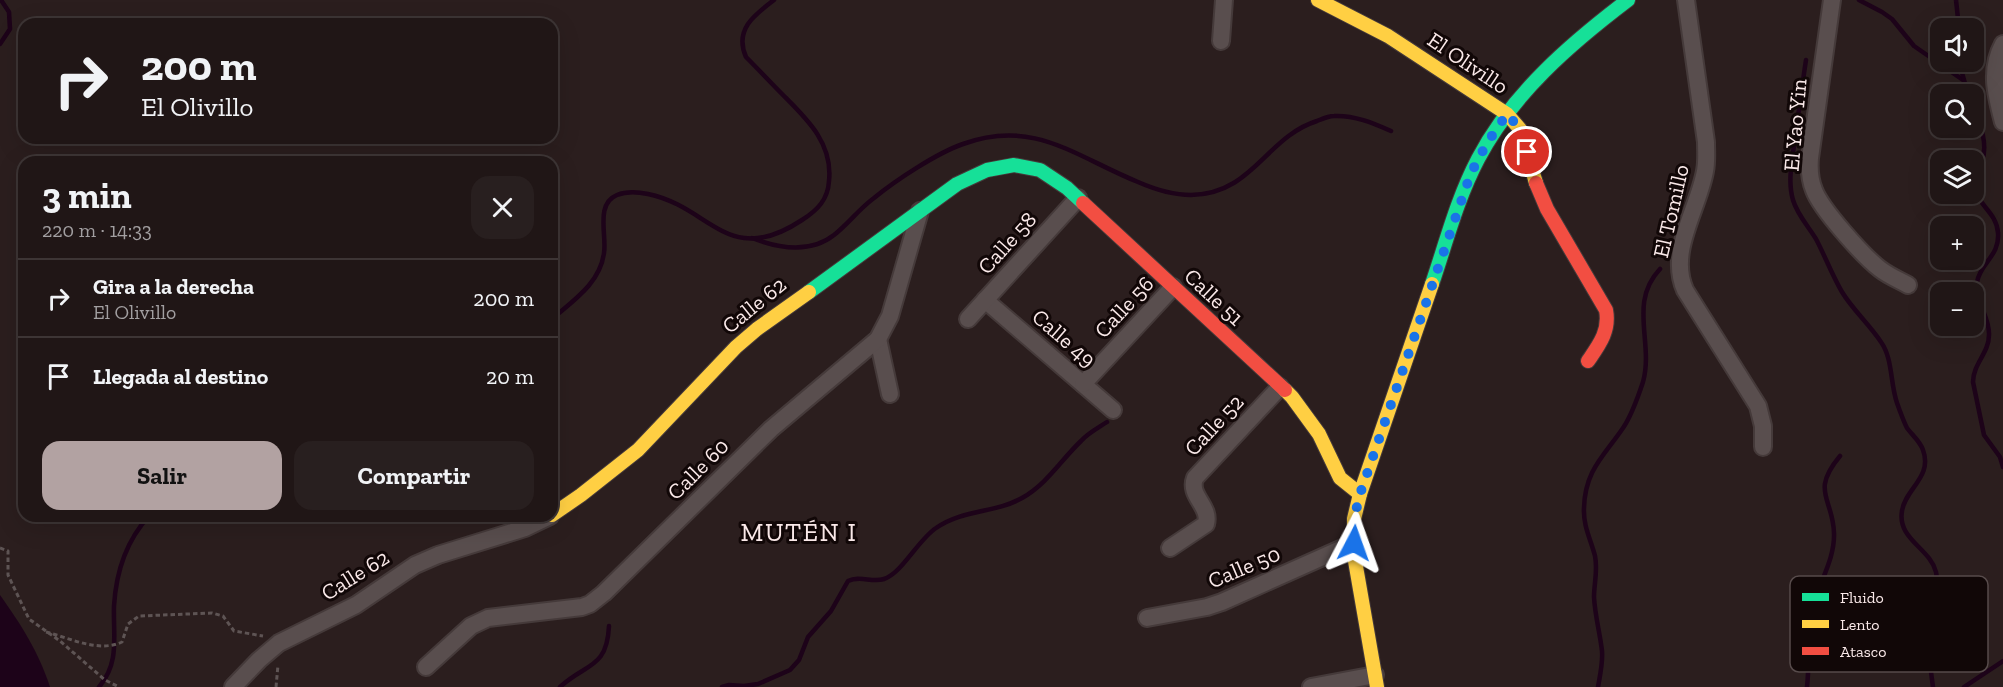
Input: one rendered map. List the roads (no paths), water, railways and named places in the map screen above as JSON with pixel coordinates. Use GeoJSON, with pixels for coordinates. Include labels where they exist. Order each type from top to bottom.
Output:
{"type":"FeatureCollection","features":[{"type":"Feature","properties":{"kind":"street"},"geometry":{"type":"LineString","coordinates":[[1221,41],[1224,0]]}},
{"type":"Feature","properties":{"kind":"street","name":"El Olivillo"},"geometry":{"type":"LineString","coordinates":[[1318,0],[1388,36],[1507,114],[1520,129],[1536,183],[1547,209],[1608,314],[1609,321],[1605,334],[1588,361]]}},
{"type":"Feature","properties":{"kind":"street"},"geometry":{"type":"LineString","coordinates":[[1311,687],[1376,681],[1354,543],[1354,519],[1360,494],[1465,188],[1478,158],[1507,114],[1565,52],[1628,0]]}},
{"type":"Feature","properties":{"kind":"street","name":"El Tomillo"},"geometry":{"type":"LineString","coordinates":[[1686,0],[1706,152],[1705,171],[1681,252],[1679,271],[1685,290],[1758,406],[1763,426],[1762,447]]}},
{"type":"Feature","properties":{"kind":"street","name":"El Yao Yin"},"geometry":{"type":"LineString","coordinates":[[1832,0],[1810,158],[1812,185],[1819,201],[1863,253],[1886,273],[1908,285]]}},
{"type":"Feature","properties":{"kind":"street"},"geometry":{"type":"LineString","coordinates":[[2003,44],[1995,65],[1994,86],[2003,122]]}},
{"type":"Feature","properties":{"kind":"street","name":"Calle 51"},"geometry":{"type":"LineString","coordinates":[[1009,165],[1034,167],[1046,172],[1078,198],[1280,387],[1297,403],[1311,422],[1323,441],[1340,478],[1360,494]]}},
{"type":"Feature","properties":{"kind":"street","name":"Calle 62"},"geometry":{"type":"LineString","coordinates":[[558,510],[591,488],[648,442],[736,347],[752,333],[970,177],[983,171],[1009,165]]}},
{"type":"Feature","properties":{"kind":"street","name":"Calle 58"},"geometry":{"type":"LineString","coordinates":[[968,319],[1078,198]]}},
{"type":"Feature","properties":{"kind":"street","name":"Calle 60"},"geometry":{"type":"LineString","coordinates":[[426,667],[463,632],[479,621],[496,616],[582,607],[598,599],[771,429],[878,339],[890,316],[920,211]]}},
{"type":"Feature","properties":{"kind":"street","name":"Calle 56"},"geometry":{"type":"LineString","coordinates":[[1083,384],[1173,287]]}},
{"type":"Feature","properties":{"kind":"street","name":"Calle 49"},"geometry":{"type":"LineString","coordinates":[[985,300],[1113,410]]}},
{"type":"Feature","properties":{"kind":"street"},"geometry":{"type":"LineString","coordinates":[[878,339],[890,394]]}},
{"type":"Feature","properties":{"kind":"street","name":"Calle 52"},"geometry":{"type":"LineString","coordinates":[[1170,548],[1203,528],[1207,520],[1206,510],[1193,489],[1195,478],[1280,387]]}},
{"type":"Feature","properties":{"kind":"street","name":"Calle 62"},"geometry":{"type":"LineString","coordinates":[[233,687],[279,643],[356,605],[427,559],[509,534],[536,522]]}},
{"type":"Feature","properties":{"kind":"street","name":"Calle 50"},"geometry":{"type":"LineString","coordinates":[[1147,618],[1214,605],[1354,543]]}},
{"type":"Feature","properties":{"kind":"waterway"},"geometry":{"type":"LineString","coordinates":[[0,44],[10,29],[9,12],[1,0]]}},
{"type":"Feature","properties":{"kind":"waterway"},"geometry":{"type":"LineString","coordinates":[[558,314],[585,290],[602,264],[605,246],[604,213],[610,199],[617,195],[632,192],[648,194],[670,201],[737,237],[756,238],[777,233],[802,220],[821,204],[827,193],[829,181],[827,155],[823,144],[802,114],[746,57],[743,47],[742,39],[748,24],[774,0]]}},
{"type":"Feature","properties":{"kind":"waterway"},"geometry":{"type":"LineString","coordinates":[[1859,0],[1892,19],[1914,46],[1963,80]]}},
{"type":"Feature","properties":{"kind":"waterway"},"geometry":{"type":"LineString","coordinates":[[1956,0],[1958,18]]}},
{"type":"Feature","properties":{"kind":"waterway"},"geometry":{"type":"LineString","coordinates":[[1806,60],[1791,168],[1790,185],[1793,200],[1816,239],[1842,292],[1876,335],[1888,356],[1895,395],[1902,416],[1907,428],[1923,450],[1925,459],[1922,475],[1904,503],[1902,521],[1909,536],[1933,564],[1937,576]]}},
{"type":"Feature","properties":{"kind":"waterway"},"geometry":{"type":"LineString","coordinates":[[1962,72],[1965,84]]}},
{"type":"Feature","properties":{"kind":"waterway"},"geometry":{"type":"LineString","coordinates":[[752,238],[794,247],[815,245],[825,241],[839,231],[869,202],[917,168],[953,148],[988,137],[1012,135],[1033,138],[1074,152],[1151,187],[1171,193],[1191,195],[1212,192],[1230,185],[1299,129],[1325,118],[1332,116],[1356,118],[1391,131]]}},
{"type":"Feature","properties":{"kind":"waterway"},"geometry":{"type":"LineString","coordinates":[[1983,138],[1984,155],[1976,178],[1975,189],[1997,226],[1998,241],[1977,282],[1978,296],[1989,328],[1989,335],[1973,382],[1984,435],[2000,457],[2003,467]]}},
{"type":"Feature","properties":{"kind":"waterway"},"geometry":{"type":"LineString","coordinates":[[1598,687],[1602,651],[1594,597],[1596,561],[1585,521],[1585,495],[1592,473],[1626,423],[1643,382],[1646,367],[1643,309],[1645,295],[1660,269]]}},
{"type":"Feature","properties":{"kind":"waterway"},"geometry":{"type":"LineString","coordinates":[[722,687],[758,684],[790,670],[799,660],[808,637],[831,611],[848,581],[884,579],[891,576],[929,533],[946,522],[1022,498],[1046,479],[1084,438],[1107,422]]}},
{"type":"Feature","properties":{"kind":"waterway"},"geometry":{"type":"LineString","coordinates":[[1824,576],[1834,542],[1833,521],[1825,495],[1826,478],[1840,456]]}},
{"type":"Feature","properties":{"kind":"waterway"},"geometry":{"type":"LineString","coordinates":[[99,687],[106,678],[113,659],[114,606],[120,570],[128,547],[144,522]]}},
{"type":"Feature","properties":{"kind":"waterway"},"geometry":{"type":"LineString","coordinates":[[560,687],[594,664],[599,658],[604,650],[609,626]]}},
{"type":"Feature","properties":{"kind":"waterway"},"geometry":{"type":"LineString","coordinates":[[1988,671],[2003,661]]}},
{"type":"Feature","properties":{"kind":"waterway"},"geometry":{"type":"LineString","coordinates":[[1807,687],[1808,672]]}},
{"type":"Feature","properties":{"kind":"waterway"},"geometry":{"type":"LineString","coordinates":[[1931,672],[1933,687]]}},
{"type":"Feature","properties":{"kind":"waterway"},"geometry":{"type":"LineString","coordinates":[[1964,687],[1986,672]]}},
{"type":"Feature","properties":{"kind":"district","name":"MUTÉN I"},"geometry":{"type":"Point","coordinates":[799,532]}}]}
